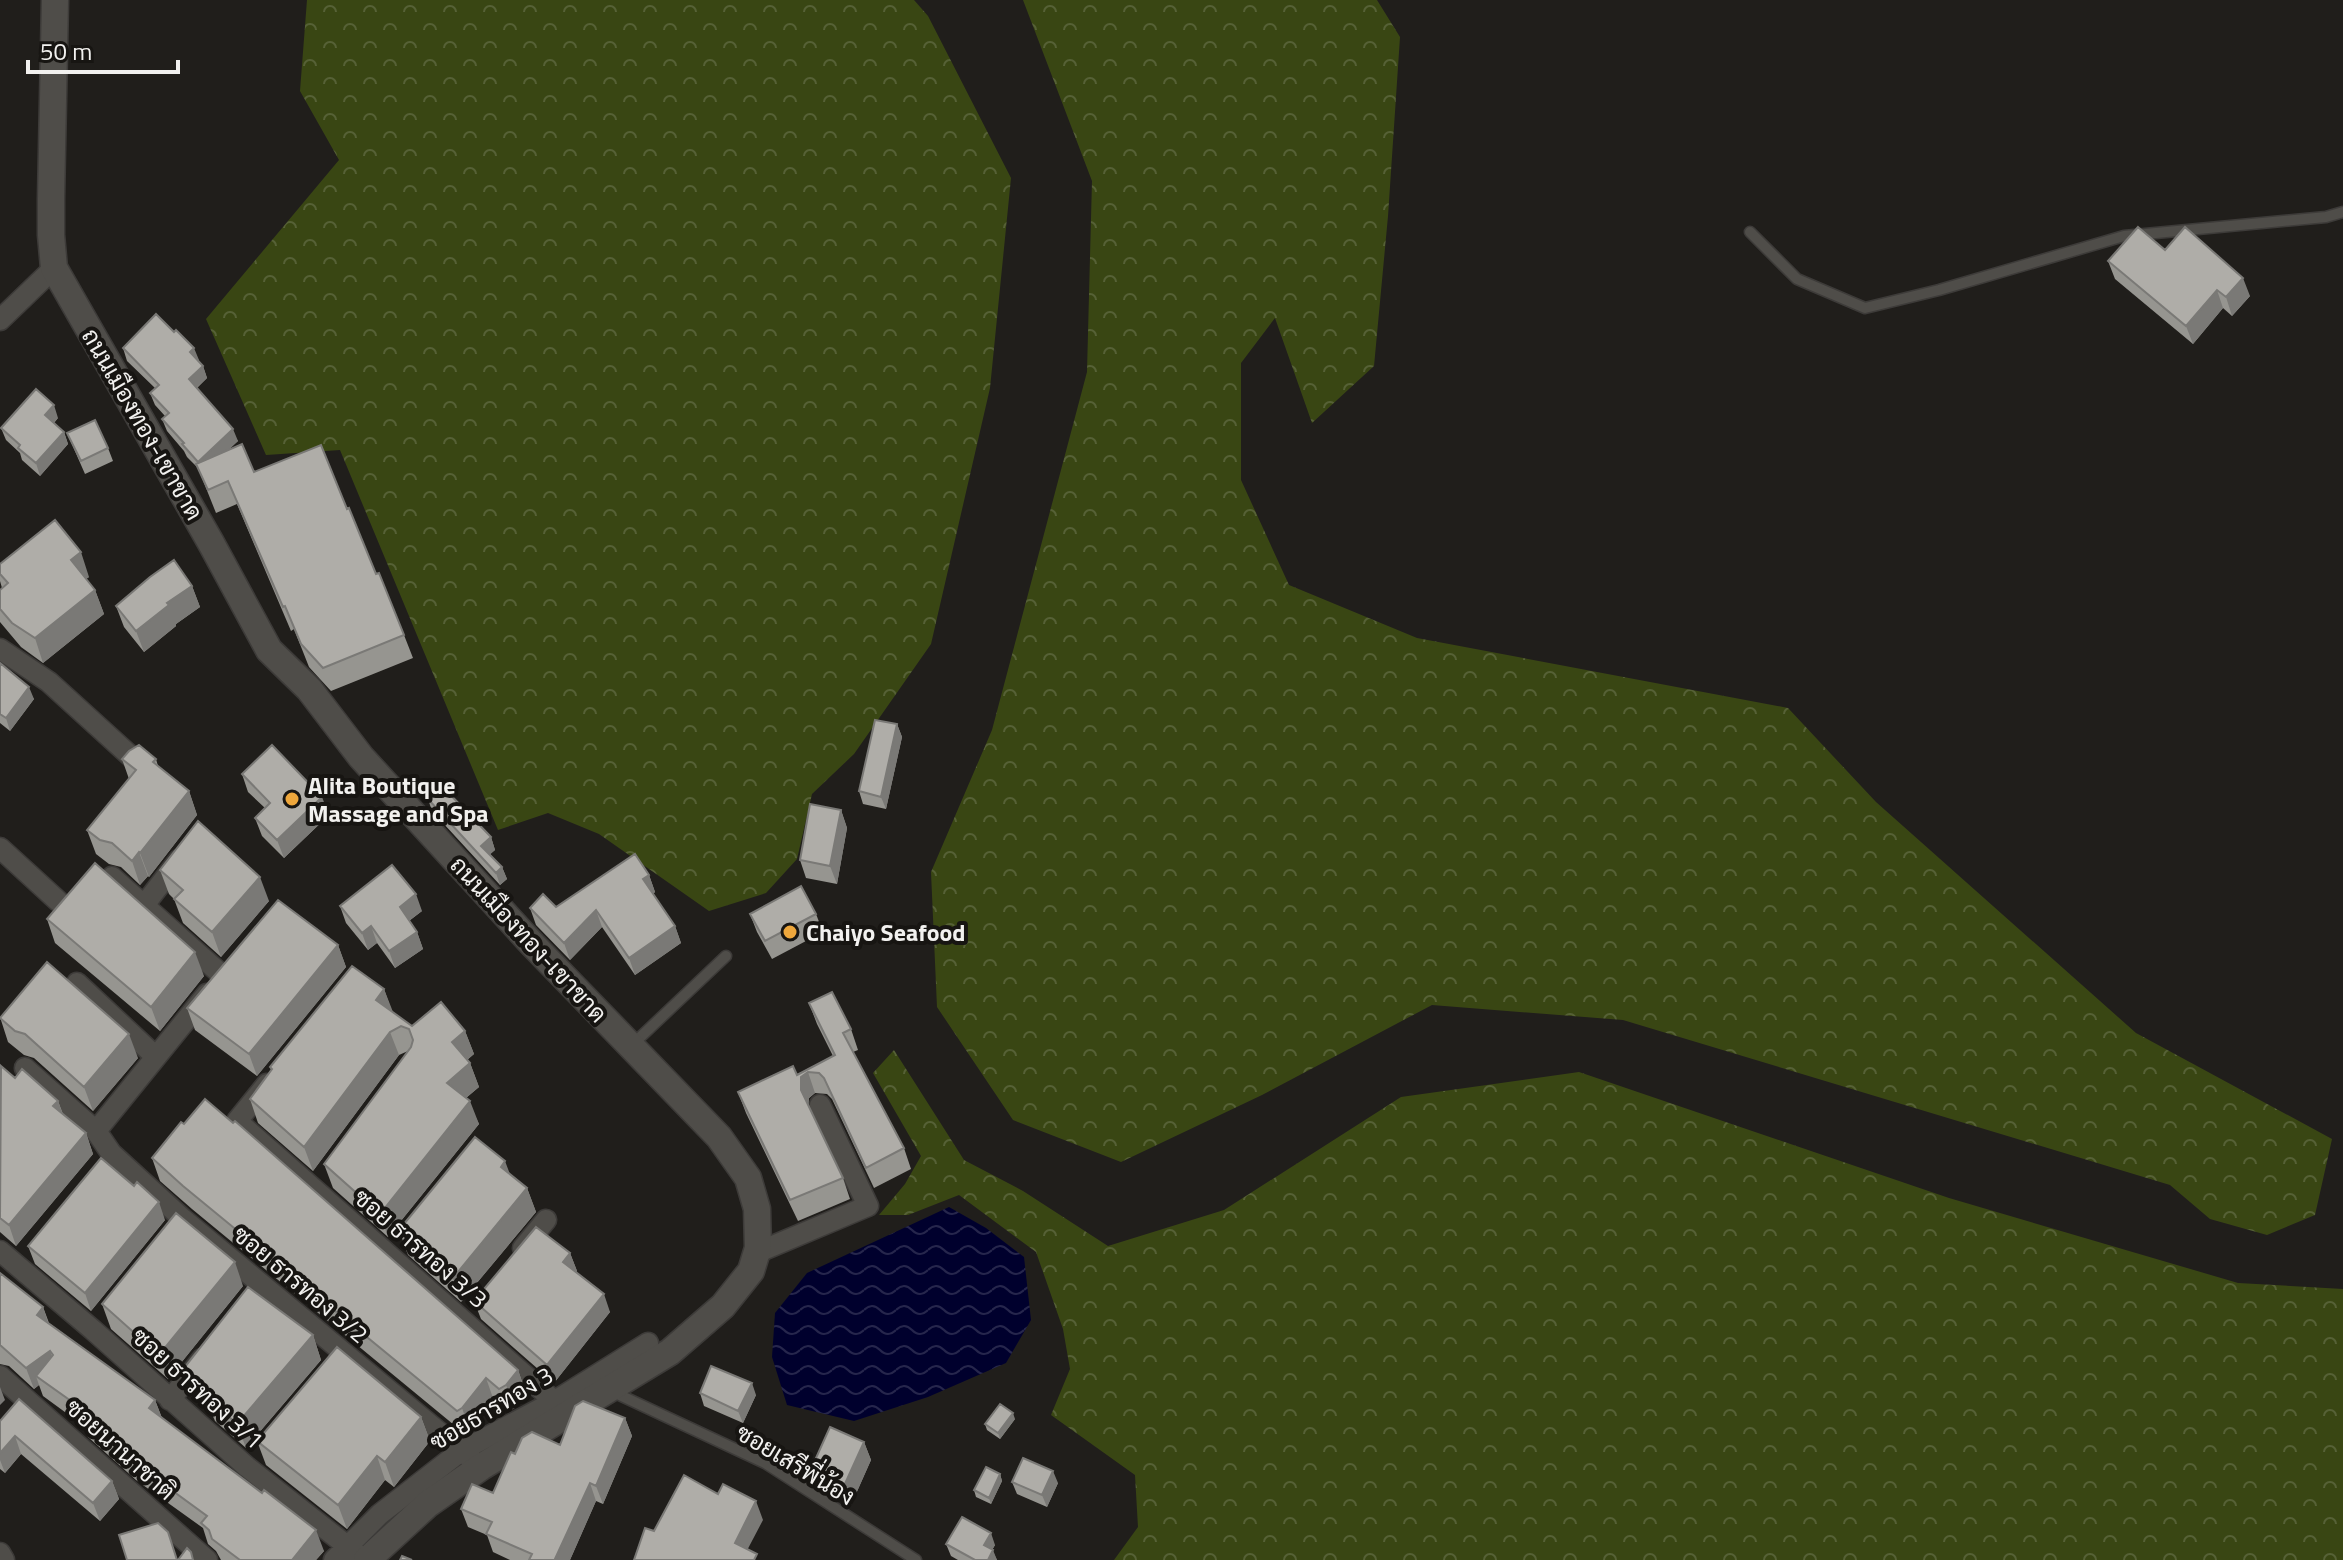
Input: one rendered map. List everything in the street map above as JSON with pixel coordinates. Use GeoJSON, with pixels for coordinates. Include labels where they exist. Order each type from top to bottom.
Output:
{"type":"FeatureCollection","features":[{"type":"Feature","properties":{"kind":"street","name":"ถนนเมืองทอง-เขาขาด"},"geometry":{"type":"LineString","coordinates":[[55,0],[51,199],[54,268],[269,650],[309,689],[361,757],[533,945],[719,1137],[748,1178],[757,1209],[756,1253],[751,1271],[723,1306],[670,1352],[607,1390],[562,1408],[471,1459],[428,1504],[354,1557]]}},
{"type":"Feature","properties":{"kind":"street"},"geometry":{"type":"LineString","coordinates":[[0,320],[54,268]]}},
{"type":"Feature","properties":{"kind":"street"},"geometry":{"type":"LineString","coordinates":[[0,649],[49,682],[137,762]]}},
{"type":"Feature","properties":{"kind":"street"},"geometry":{"type":"LineString","coordinates":[[145,904],[192,843]]}},
{"type":"Feature","properties":{"kind":"street"},"geometry":{"type":"LineString","coordinates":[[0,848],[58,901]]}},
{"type":"Feature","properties":{"kind":"street"},"geometry":{"type":"LineString","coordinates":[[96,1131],[227,970],[112,877]]}},
{"type":"Feature","properties":{"kind":"street"},"geometry":{"type":"LineString","coordinates":[[77,983],[156,1057]]}},
{"type":"Feature","properties":{"kind":"street","name":"ซอย ธารทอง 3/2"},"geometry":{"type":"LineString","coordinates":[[25,1068],[96,1131],[107,1158],[178,1225],[339,1358],[471,1459]]}},
{"type":"Feature","properties":{"kind":"street","name":"ซอย ธารทอง 3/3"},"geometry":{"type":"LineString","coordinates":[[275,1074],[237,1121],[320,1184],[468,1314],[562,1408]]}},
{"type":"Feature","properties":{"kind":"street"},"geometry":{"type":"LineString","coordinates":[[756,1253],[868,1206],[820,1105]]}},
{"type":"Feature","properties":{"kind":"street"},"geometry":{"type":"LineString","coordinates":[[509,1264],[546,1220]]}},
{"type":"Feature","properties":{"kind":"street","name":"ซอย ธารทอง 3/1"},"geometry":{"type":"LineString","coordinates":[[0,1251],[22,1260],[98,1323],[170,1400],[252,1462],[354,1557]]}},
{"type":"Feature","properties":{"kind":"street"},"geometry":{"type":"LineString","coordinates":[[170,1400],[215,1342]]}},
{"type":"Feature","properties":{"kind":"street","name":"ซอยธารทอง 3"},"geometry":{"type":"LineString","coordinates":[[562,1408],[648,1343]]}},
{"type":"Feature","properties":{"kind":"street","name":"ซอยนานาชาติ"},"geometry":{"type":"LineString","coordinates":[[0,1376],[207,1560]]}},
{"type":"Feature","properties":{"kind":"street"},"geometry":{"type":"LineString","coordinates":[[8,1414],[25,1398]]}},
{"type":"Feature","properties":{"kind":"street"},"geometry":{"type":"LineString","coordinates":[[0,1553],[4,1560]]}},
{"type":"Feature","properties":{"kind":"lane"},"geometry":{"type":"LineString","coordinates":[[1750,232],[1797,279],[1865,308],[1939,290],[2124,236],[2326,217],[2343,212]]}},
{"type":"Feature","properties":{"kind":"lane"},"geometry":{"type":"LineString","coordinates":[[631,1046],[726,956]]}},
{"type":"Feature","properties":{"kind":"lane","name":"ซอยเสรีพี่น้อง"},"geometry":{"type":"LineString","coordinates":[[607,1390],[765,1463],[916,1560]]}},
{"type":"Feature","properties":{"kind":"green space"},"geometry":{"type":"Polygon","coordinates":[[[307,0],[914,0],[928,16],[1011,178],[990,388],[931,644],[854,754],[812,794],[797,859],[766,893],[709,911],[599,834],[548,813],[498,830],[340,450],[266,455],[206,319],[339,160],[300,91],[307,0]]]}},
{"type":"Feature","properties":{"kind":"green space"},"geometry":{"type":"Polygon","coordinates":[[[1023,0],[1377,0],[1400,37],[1374,366],[1312,423],[1275,318],[1241,363],[1241,480],[1289,585],[1417,638],[1788,708],[1876,802],[2136,1033],[2332,1139],[2315,1215],[2267,1235],[2210,1219],[2170,1185],[1623,1020],[1432,1005],[1262,1095],[1121,1162],[1013,1120],[937,1007],[931,872],[992,730],[1087,372],[1092,181],[1023,0]]]}},
{"type":"Feature","properties":{"kind":"green space"},"geometry":{"type":"Polygon","coordinates":[[[894,1050],[964,1160],[1023,1191],[1108,1246],[1224,1210],[1401,1097],[1579,1072],[1949,1198],[2238,1283],[2343,1289],[2343,1560],[1114,1560],[1138,1527],[1135,1475],[1051,1415],[1070,1369],[1063,1329],[1036,1252],[959,1195],[908,1215],[879,1215],[905,1184],[921,1156],[873,1073],[894,1050]]]}},
{"type":"Feature","properties":{"kind":"water"},"geometry":{"type":"Polygon","coordinates":[[[949,1207],[986,1228],[1024,1257],[1031,1320],[1006,1363],[928,1397],[854,1421],[787,1405],[772,1357],[775,1313],[807,1273],[949,1207]]]}},
{"type":"Feature","properties":{"kind":"building"},"geometry":{"type":"Polygon","coordinates":[[[2138,227],[2165,250],[2185,227],[2243,278],[2226,297],[2217,290],[2186,326],[2108,261],[2138,227]]]}},
{"type":"Feature","properties":{"kind":"building"},"geometry":{"type":"Polygon","coordinates":[[[156,314],[194,348],[190,352],[203,366],[189,379],[233,429],[198,462],[162,419],[169,413],[150,393],[159,385],[123,348],[156,314]]]}},
{"type":"Feature","properties":{"kind":"building"},"geometry":{"type":"Polygon","coordinates":[[[36,389],[54,405],[45,415],[64,432],[36,463],[1,428],[36,389]]]}},
{"type":"Feature","properties":{"kind":"building"},"geometry":{"type":"Polygon","coordinates":[[[95,420],[108,448],[81,461],[67,433],[95,420]]]}},
{"type":"Feature","properties":{"kind":"building"},"geometry":{"type":"Polygon","coordinates":[[[242,444],[254,472],[321,445],[404,635],[323,668],[301,644],[228,481],[208,490],[196,464],[242,444]]]}},
{"type":"Feature","properties":{"kind":"building"},"geometry":{"type":"Polygon","coordinates":[[[55,520],[81,552],[71,560],[95,590],[35,638],[12,623],[0,609],[0,590],[8,583],[0,574],[0,564],[55,520]]]}},
{"type":"Feature","properties":{"kind":"building"},"geometry":{"type":"Polygon","coordinates":[[[174,560],[192,586],[167,603],[169,605],[136,631],[116,606],[174,560]]]}},
{"type":"Feature","properties":{"kind":"building"},"geometry":{"type":"Polygon","coordinates":[[[0,663],[29,687],[6,718],[0,714],[0,663]]]}},
{"type":"Feature","properties":{"kind":"building"},"geometry":{"type":"Polygon","coordinates":[[[875,720],[897,724],[881,797],[859,791],[875,720]]]}},
{"type":"Feature","properties":{"kind":"building"},"geometry":{"type":"Polygon","coordinates":[[[139,745],[156,759],[153,762],[189,791],[132,861],[112,843],[100,840],[87,830],[136,770],[122,759],[139,745]]]}},
{"type":"Feature","properties":{"kind":"building"},"geometry":{"type":"Polygon","coordinates":[[[272,745],[322,797],[277,840],[255,818],[270,803],[242,774],[272,745]]]}},
{"type":"Feature","properties":{"kind":"building"},"geometry":{"type":"Polygon","coordinates":[[[441,785],[491,837],[481,846],[502,867],[496,873],[428,799],[441,785]]]}},
{"type":"Feature","properties":{"kind":"building"},"geometry":{"type":"Polygon","coordinates":[[[810,804],[841,810],[830,866],[800,860],[810,804]]]}},
{"type":"Feature","properties":{"kind":"building"},"geometry":{"type":"Polygon","coordinates":[[[198,821],[260,877],[212,932],[174,899],[183,890],[160,870],[198,821]]]}},
{"type":"Feature","properties":{"kind":"building"},"geometry":{"type":"Polygon","coordinates":[[[635,854],[649,875],[643,879],[675,926],[629,958],[596,910],[564,943],[530,908],[543,894],[556,907],[635,854]]]}},
{"type":"Feature","properties":{"kind":"building"},"geometry":{"type":"Polygon","coordinates":[[[95,863],[195,952],[151,1007],[47,919],[95,863]]]}},
{"type":"Feature","properties":{"kind":"building"},"geometry":{"type":"Polygon","coordinates":[[[392,865],[416,894],[400,907],[417,932],[389,951],[371,926],[362,933],[340,906],[392,865]]]}},
{"type":"Feature","properties":{"kind":"building"},"geometry":{"type":"Polygon","coordinates":[[[801,886],[816,914],[765,941],[750,914],[801,886]]]}},
{"type":"Feature","properties":{"kind":"building"},"geometry":{"type":"Polygon","coordinates":[[[278,900],[338,945],[249,1054],[187,1008],[278,900]]]}},
{"type":"Feature","properties":{"kind":"building"},"geometry":{"type":"Polygon","coordinates":[[[47,962],[129,1034],[84,1087],[25,1034],[15,1031],[0,1018],[47,962]]]}},
{"type":"Feature","properties":{"kind":"building"},"geometry":{"type":"Polygon","coordinates":[[[352,966],[384,989],[376,1000],[412,1026],[441,1002],[465,1031],[452,1042],[470,1063],[447,1083],[470,1101],[380,1214],[324,1164],[411,1047],[413,1040],[409,1029],[401,1026],[390,1032],[304,1147],[250,1099],[272,1069],[270,1067],[352,966]]]}},
{"type":"Feature","properties":{"kind":"building"},"geometry":{"type":"Polygon","coordinates":[[[832,992],[851,1029],[843,1033],[904,1148],[866,1168],[824,1078],[819,1073],[808,1072],[801,1077],[801,1090],[843,1178],[790,1200],[738,1092],[793,1066],[797,1075],[835,1055],[809,1003],[832,992]]]}},
{"type":"Feature","properties":{"kind":"building"},"geometry":{"type":"Polygon","coordinates":[[[1,1066],[15,1078],[22,1069],[58,1101],[53,1106],[86,1133],[9,1225],[0,1218],[1,1066]]]}},
{"type":"Feature","properties":{"kind":"building"},"geometry":{"type":"Polygon","coordinates":[[[205,1099],[233,1123],[235,1121],[518,1370],[506,1385],[499,1389],[486,1378],[457,1411],[152,1158],[181,1122],[184,1124],[205,1099]]]}},
{"type":"Feature","properties":{"kind":"building"},"geometry":{"type":"Polygon","coordinates":[[[475,1137],[505,1161],[501,1167],[527,1188],[453,1278],[399,1230],[475,1137]]]}},
{"type":"Feature","properties":{"kind":"building"},"geometry":{"type":"Polygon","coordinates":[[[101,1158],[134,1186],[137,1182],[159,1202],[85,1293],[28,1246],[101,1158]]]}},
{"type":"Feature","properties":{"kind":"building"},"geometry":{"type":"Polygon","coordinates":[[[176,1213],[235,1262],[159,1355],[102,1304],[176,1213]]]}},
{"type":"Feature","properties":{"kind":"building"},"geometry":{"type":"Polygon","coordinates":[[[536,1227],[570,1253],[563,1262],[604,1294],[547,1365],[474,1301],[536,1227]]]}},
{"type":"Feature","properties":{"kind":"building"},"geometry":{"type":"Polygon","coordinates":[[[0,1273],[43,1307],[37,1315],[155,1400],[149,1408],[316,1530],[292,1560],[240,1560],[212,1539],[209,1530],[201,1523],[207,1516],[129,1459],[81,1416],[85,1411],[36,1376],[53,1355],[50,1351],[26,1368],[0,1345],[0,1273]]]}},
{"type":"Feature","properties":{"kind":"building"},"geometry":{"type":"Polygon","coordinates":[[[248,1287],[313,1335],[237,1424],[206,1397],[208,1394],[184,1376],[188,1370],[185,1367],[248,1287]]]}},
{"type":"Feature","properties":{"kind":"building"},"geometry":{"type":"Polygon","coordinates":[[[337,1347],[421,1417],[385,1462],[377,1456],[338,1505],[257,1441],[337,1347]]]}},
{"type":"Feature","properties":{"kind":"building"},"geometry":{"type":"Polygon","coordinates":[[[711,1366],[752,1383],[738,1411],[700,1393],[711,1366]]]}},
{"type":"Feature","properties":{"kind":"building"},"geometry":{"type":"Polygon","coordinates":[[[19,1399],[112,1481],[93,1503],[15,1436],[0,1453],[0,1421],[19,1399]]]}},
{"type":"Feature","properties":{"kind":"building"},"geometry":{"type":"Polygon","coordinates":[[[583,1401],[625,1418],[596,1486],[590,1483],[555,1559],[558,1560],[529,1560],[532,1554],[486,1534],[492,1522],[461,1509],[472,1484],[493,1493],[511,1452],[515,1454],[522,1438],[532,1432],[560,1445],[575,1406],[583,1401]]]}},
{"type":"Feature","properties":{"kind":"building"},"geometry":{"type":"Polygon","coordinates":[[[1000,1404],[1013,1413],[998,1433],[985,1424],[1000,1404]]]}},
{"type":"Feature","properties":{"kind":"building"},"geometry":{"type":"Polygon","coordinates":[[[830,1427],[864,1442],[844,1486],[811,1469],[830,1427]]]}},
{"type":"Feature","properties":{"kind":"building"},"geometry":{"type":"Polygon","coordinates":[[[1023,1458],[1053,1471],[1042,1495],[1012,1482],[1023,1458]]]}},
{"type":"Feature","properties":{"kind":"building"},"geometry":{"type":"Polygon","coordinates":[[[986,1467],[1000,1474],[989,1498],[974,1490],[986,1467]]]}},
{"type":"Feature","properties":{"kind":"building"},"geometry":{"type":"Polygon","coordinates":[[[684,1475],[718,1494],[723,1484],[756,1501],[735,1543],[757,1554],[754,1560],[634,1560],[645,1528],[654,1531],[684,1475]]]}},
{"type":"Feature","properties":{"kind":"building"},"geometry":{"type":"Polygon","coordinates":[[[962,1517],[991,1533],[984,1545],[993,1550],[988,1560],[975,1560],[946,1544],[962,1517]]]}},
{"type":"Feature","properties":{"kind":"building"},"geometry":{"type":"Polygon","coordinates":[[[158,1523],[168,1532],[177,1560],[127,1560],[119,1535],[158,1523]]]}},
{"type":"Feature","properties":{"kind":"building"},"geometry":{"type":"Polygon","coordinates":[[[187,1548],[193,1560],[178,1560],[187,1548]]]}},
{"type":"Feature","properties":{"kind":"place","name":"Alita Boutique Massage and Spa"},"geometry":{"type":"Point","coordinates":[292,799]}},
{"type":"Feature","properties":{"kind":"place","name":"Chaiyo Seafood"},"geometry":{"type":"Point","coordinates":[790,932]}}]}
